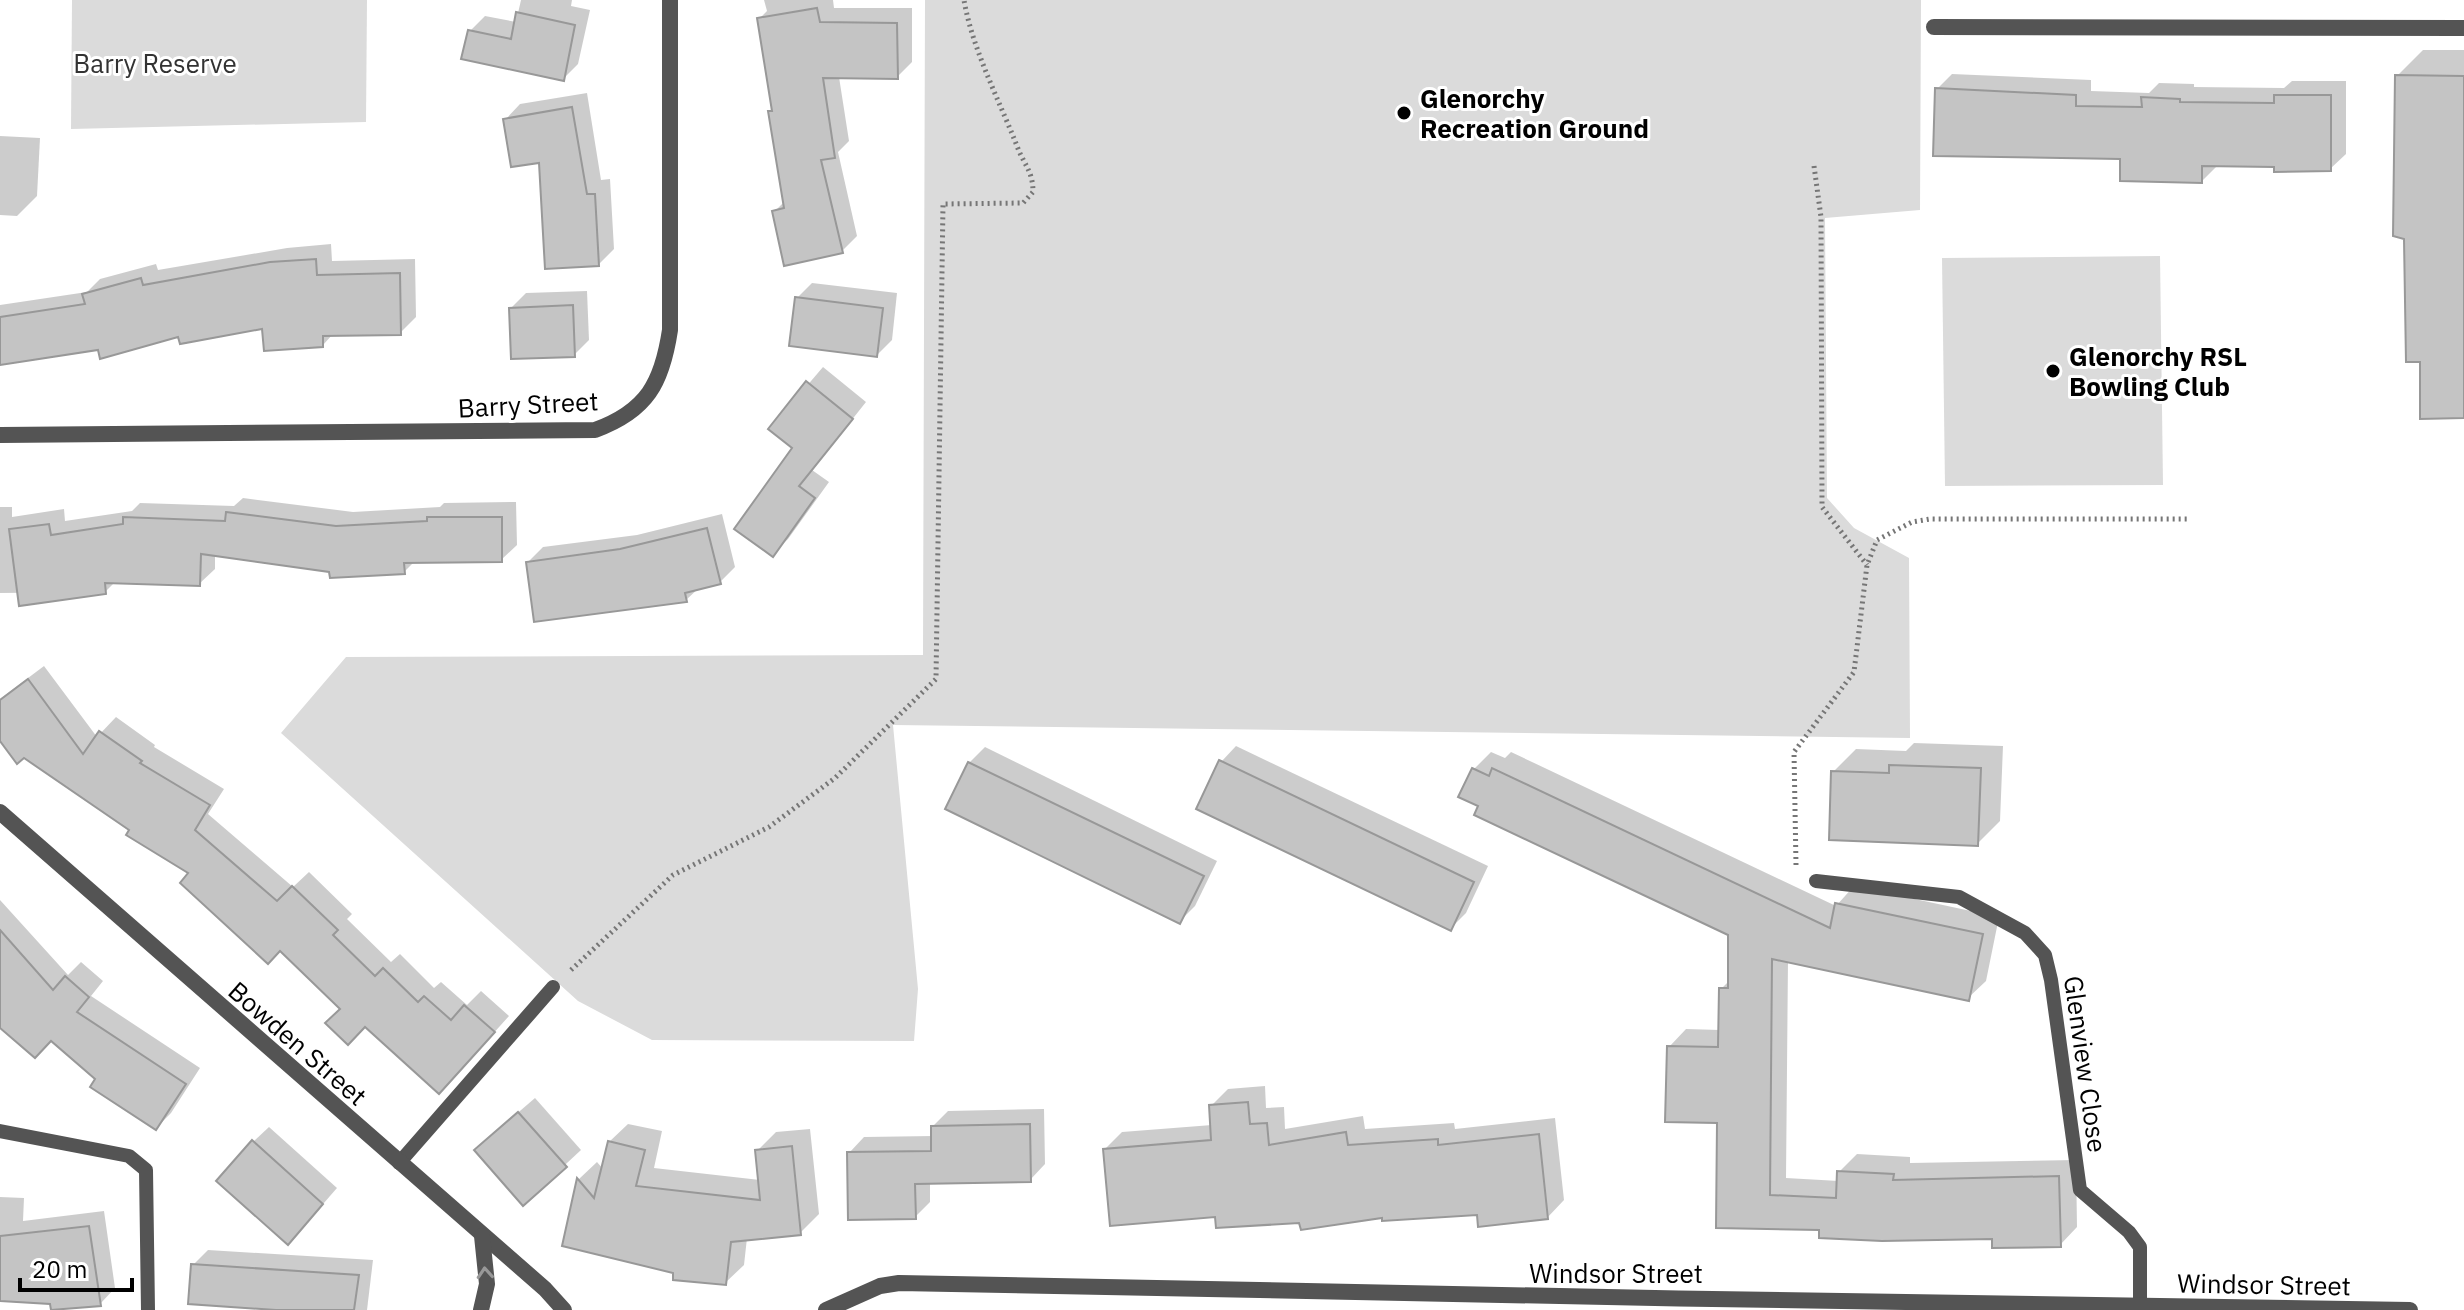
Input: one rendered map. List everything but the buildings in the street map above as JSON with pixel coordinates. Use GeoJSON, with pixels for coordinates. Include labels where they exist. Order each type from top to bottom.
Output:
{"type":"FeatureCollection","features":[{"type":"Feature","properties":{"kind":"street","name":"Barry Street"},"geometry":{"type":"LineString","coordinates":[[0,435],[595,430],[625,417],[659,380],[670,330],[670,0]]}},
{"type":"Feature","properties":{"kind":"street"},"geometry":{"type":"LineString","coordinates":[[1934,27],[2464,28]]}},
{"type":"Feature","properties":{"kind":"street","name":"Bowden Street"},"geometry":{"type":"LineString","coordinates":[[0,812],[545,1289],[564,1310]]}},
{"type":"Feature","properties":{"kind":"street"},"geometry":{"type":"LineString","coordinates":[[481,1310],[487,1284],[482,1236]]}},
{"type":"Feature","properties":{"kind":"street","name":"Windsor Street"},"geometry":{"type":"LineString","coordinates":[[826,1310],[880,1286],[899,1283],[1457,1297],[1650,1297],[2410,1310]]}},
{"type":"Feature","properties":{"kind":"lane","name":"Glenview Close"},"geometry":{"type":"LineString","coordinates":[[1816,881],[1959,897],[2025,933],[2045,955],[2080,1190],[2129,1232],[2140,1247],[2140,1306]]}},
{"type":"Feature","properties":{"kind":"lane"},"geometry":{"type":"LineString","coordinates":[[399,1163],[553,987]]}},
{"type":"Feature","properties":{"kind":"lane"},"geometry":{"type":"LineString","coordinates":[[0,1131],[129,1156],[146,1170],[148,1310]]}},
{"type":"Feature","properties":{"kind":"path"},"geometry":{"type":"LineString","coordinates":[[553,987],[673,875],[769,827],[835,778],[936,679],[943,204],[1023,203],[1033,192],[1033,176],[1021,156],[985,66],[964,0]]}},
{"type":"Feature","properties":{"kind":"path"},"geometry":{"type":"LineString","coordinates":[[1814,166],[1821,217],[1822,507],[1867,565]]}},
{"type":"Feature","properties":{"kind":"path"},"geometry":{"type":"LineString","coordinates":[[1816,881],[1796,882],[1794,752],[1854,672],[1867,565],[1877,540],[1921,520],[2187,519]]}},
{"type":"Feature","properties":{"kind":"green space","name":"Barry Reserve"},"geometry":{"type":"Polygon","coordinates":[[[72,0],[367,0],[366,122],[71,129],[72,0]]]}},
{"type":"Feature","properties":{"kind":"green space","name":"Glenorchy Recreation Ground"},"geometry":{"type":"Polygon","coordinates":[[[925,0],[1921,0],[1920,210],[1825,218],[1827,498],[1854,528],[1909,558],[1910,738],[893,725],[918,989],[914,1041],[652,1040],[578,1001],[281,733],[346,657],[923,655],[925,0]]]}},
{"type":"Feature","properties":{"kind":"green space","name":"Glenorchy RSL Bowling Club"},"geometry":{"type":"Polygon","coordinates":[[[2160,256],[2163,485],[1945,486],[1942,258],[2160,256]]]}},
{"type":"Feature","properties":{"kind":"place","name":"Glenorchy Recreation Ground"},"geometry":{"type":"Point","coordinates":[1404,113]}},
{"type":"Feature","properties":{"kind":"place","name":"Glenorchy RSL Bowling Club"},"geometry":{"type":"Point","coordinates":[2053,371]}}]}
